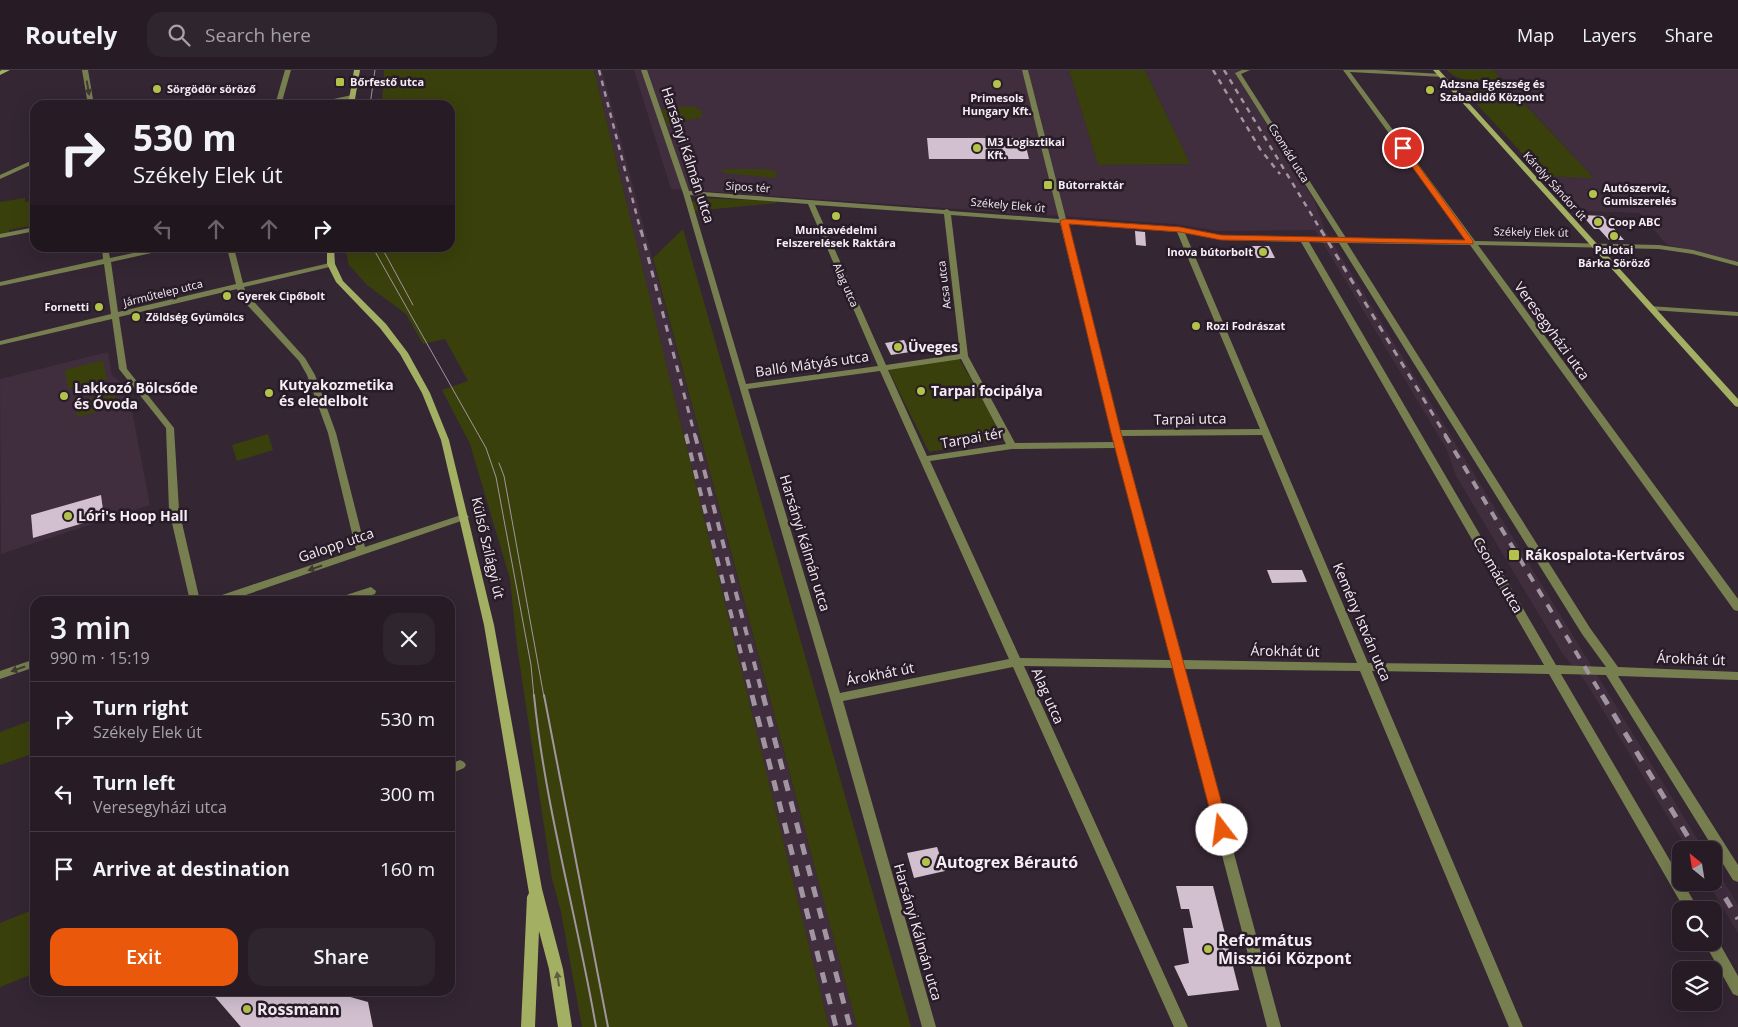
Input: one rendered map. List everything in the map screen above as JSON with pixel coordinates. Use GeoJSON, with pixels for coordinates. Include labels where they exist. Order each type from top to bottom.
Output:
{"type":"FeatureCollection","features":[{"type":"Feature","properties":{"kind":"street"},"geometry":{"type":"LineString","coordinates":[[0,73],[7,70]]}},
{"type":"Feature","properties":{"kind":"street"},"geometry":{"type":"LineString","coordinates":[[85,70],[91,100]]}},
{"type":"Feature","properties":{"kind":"street"},"geometry":{"type":"LineString","coordinates":[[279,100],[288,70]]}},
{"type":"Feature","properties":{"kind":"street"},"geometry":{"type":"LineString","coordinates":[[352,100],[357,70]]}},
{"type":"Feature","properties":{"kind":"street","name":"Harsányi Kálmán utca"},"geometry":{"type":"LineString","coordinates":[[644,70],[686,193],[744,387],[836,698],[929,1027]]}},
{"type":"Feature","properties":{"kind":"street"},"geometry":{"type":"LineString","coordinates":[[1025,70],[1119,445],[1274,1027]]}},
{"type":"Feature","properties":{"kind":"street","name":"Csomád utca"},"geometry":{"type":"LineString","coordinates":[[1247,70],[1238,74],[1612,671],[1738,876]]}},
{"type":"Feature","properties":{"kind":"street","name":"Veresegyházi utca"},"geometry":{"type":"LineString","coordinates":[[1346,70],[1738,607]]}},
{"type":"Feature","properties":{"kind":"street"},"geometry":{"type":"LineString","coordinates":[[1350,70],[1439,73]]}},
{"type":"Feature","properties":{"kind":"street","name":"Károlyi Sándor út"},"geometry":{"type":"LineString","coordinates":[[1439,73],[1738,404]]}},
{"type":"Feature","properties":{"kind":"street"},"geometry":{"type":"LineString","coordinates":[[336,100],[352,97]]}},
{"type":"Feature","properties":{"kind":"street"},"geometry":{"type":"LineString","coordinates":[[0,177],[30,163]]}},
{"type":"Feature","properties":{"kind":"street"},"geometry":{"type":"LineString","coordinates":[[0,171],[10,172]]}},
{"type":"Feature","properties":{"kind":"street","name":"Sipos tér"},"geometry":{"type":"LineString","coordinates":[[686,193],[810,202]]}},
{"type":"Feature","properties":{"kind":"street","name":"Székely Elek út"},"geometry":{"type":"LineString","coordinates":[[810,202],[1180,230],[1221,238],[1593,244],[1670,248],[1738,264]]}},
{"type":"Feature","properties":{"kind":"street","name":"Alag utca"},"geometry":{"type":"LineString","coordinates":[[810,202],[884,368]]}},
{"type":"Feature","properties":{"kind":"street","name":"Acsa utca"},"geometry":{"type":"LineString","coordinates":[[947,211],[964,356]]}},
{"type":"Feature","properties":{"kind":"street"},"geometry":{"type":"LineString","coordinates":[[0,236],[30,230]]}},
{"type":"Feature","properties":{"kind":"street","name":"Kemény István utca"},"geometry":{"type":"LineString","coordinates":[[1180,230],[1516,1027]]}},
{"type":"Feature","properties":{"kind":"street","name":"Csomád utca"},"geometry":{"type":"LineString","coordinates":[[1304,240],[1687,901]]}},
{"type":"Feature","properties":{"kind":"street"},"geometry":{"type":"LineString","coordinates":[[106,252],[123,368],[170,428],[172,434],[174,510],[194,596]]}},
{"type":"Feature","properties":{"kind":"street"},"geometry":{"type":"LineString","coordinates":[[0,284],[146,252]]}},
{"type":"Feature","properties":{"kind":"street"},"geometry":{"type":"LineString","coordinates":[[231,252],[242,294],[302,360],[311,375],[332,433],[361,552]]}},
{"type":"Feature","properties":{"kind":"street","name":"Külső Szilágyi út"},"geometry":{"type":"LineString","coordinates":[[330,252],[331,264],[340,282],[395,340],[426,393],[445,440],[488,625],[535,889],[556,968],[565,1027]]}},
{"type":"Feature","properties":{"kind":"street","name":"Járműtelep utca"},"geometry":{"type":"LineString","coordinates":[[0,343],[331,264]]}},
{"type":"Feature","properties":{"kind":"street"},"geometry":{"type":"LineString","coordinates":[[1652,308],[1738,314]]}},
{"type":"Feature","properties":{"kind":"street"},"geometry":{"type":"LineString","coordinates":[[884,368],[964,356]]}},
{"type":"Feature","properties":{"kind":"street","name":"Tarpai tér"},"geometry":{"type":"LineString","coordinates":[[884,368],[925,459],[1012,446],[964,356]]}},
{"type":"Feature","properties":{"kind":"street","name":"Balló Mátyás utca"},"geometry":{"type":"LineString","coordinates":[[744,387],[884,368]]}},
{"type":"Feature","properties":{"kind":"street","name":"Tarpai utca"},"geometry":{"type":"LineString","coordinates":[[1116,433],[1265,432]]}},
{"type":"Feature","properties":{"kind":"street"},"geometry":{"type":"LineString","coordinates":[[1012,446],[1119,445]]}},
{"type":"Feature","properties":{"kind":"street","name":"Alag utca"},"geometry":{"type":"LineString","coordinates":[[925,459],[1181,1027]]}},
{"type":"Feature","properties":{"kind":"street","name":"Galopp utca"},"geometry":{"type":"LineString","coordinates":[[232,596],[464,518]]}},
{"type":"Feature","properties":{"kind":"street"},"geometry":{"type":"LineString","coordinates":[[356,596],[371,591]]}},
{"type":"Feature","properties":{"kind":"street","name":"Árokhát út"},"geometry":{"type":"LineString","coordinates":[[836,698],[1016,662],[1612,671],[1738,676]]}},
{"type":"Feature","properties":{"kind":"street"},"geometry":{"type":"LineString","coordinates":[[0,675],[30,665]]}},
{"type":"Feature","properties":{"kind":"street","name":"Külső Szilágyi út"},"geometry":{"type":"LineString","coordinates":[[528,1027],[535,889]]}},
{"type":"Feature","properties":{"kind":"street"},"geometry":{"type":"LineString","coordinates":[[1716,951],[1738,989]]}},
{"type":"Feature","properties":{"kind":"shaded area"},"geometry":{"type":"Polygon","coordinates":[[[594,70],[602,70],[857,1027],[829,1027],[594,70]]]}},
{"type":"Feature","properties":{"kind":"shaded area"},"geometry":{"type":"Polygon","coordinates":[[[634,70],[1069,70],[1098,165],[1190,164],[1145,70],[1244,70],[1236,74],[1314,200],[1325,230],[1698,841],[1683,841],[1585,681],[1562,653],[1456,476],[1447,450],[1315,230],[1219,231],[1174,224],[671,189],[634,70]]]}},
{"type":"Feature","properties":{"kind":"shaded area"},"geometry":{"type":"Polygon","coordinates":[[[1493,70],[1738,70],[1738,262],[1667,245],[1640,213],[1579,211],[1543,176],[1593,177],[1517,95],[1505,84],[1501,84],[1497,80],[1502,79],[1493,70]]]}},
{"type":"Feature","properties":{"kind":"shaded area"},"geometry":{"type":"Polygon","coordinates":[[[108,352],[112,376],[127,385],[150,505],[1,554],[0,379],[108,352]]]}},
{"type":"Feature","properties":{"kind":"shaded area"},"geometry":{"type":"Polygon","coordinates":[[[1722,878],[1738,905],[1738,933],[1722,906],[1722,901],[1719,901],[1713,891],[1722,891],[1722,878]]]}},
{"type":"Feature","properties":{"kind":"green space"},"geometry":{"type":"Polygon","coordinates":[[[384,70],[594,70],[829,1027],[582,1027],[561,912],[552,879],[517,646],[510,579],[470,444],[442,390],[468,381],[445,339],[423,344],[406,314],[367,285],[349,265],[346,252],[455,252],[455,100],[382,100],[384,70]]]}},
{"type":"Feature","properties":{"kind":"green space"},"geometry":{"type":"Polygon","coordinates":[[[1069,70],[1145,70],[1190,164],[1098,165],[1069,70]]]}},
{"type":"Feature","properties":{"kind":"green space"},"geometry":{"type":"Polygon","coordinates":[[[1447,70],[1493,70],[1503,80],[1465,80],[1452,75],[1447,70]]]}},
{"type":"Feature","properties":{"kind":"green space"},"geometry":{"type":"Polygon","coordinates":[[[1468,83],[1505,84],[1516,94],[1470,93],[1460,85],[1468,83]]]}},
{"type":"Feature","properties":{"kind":"green space"},"geometry":{"type":"Polygon","coordinates":[[[1487,97],[1519,98],[1594,178],[1543,176],[1473,100],[1487,97]]]}},
{"type":"Feature","properties":{"kind":"green space"},"geometry":{"type":"Polygon","coordinates":[[[693,106],[702,111],[702,117],[685,121],[682,125],[667,125],[661,110],[677,107],[693,106]]]}},
{"type":"Feature","properties":{"kind":"green space"},"geometry":{"type":"Polygon","coordinates":[[[722,169],[768,169],[777,172],[776,178],[724,173],[722,169]]]}},
{"type":"Feature","properties":{"kind":"green space"},"geometry":{"type":"Polygon","coordinates":[[[25,198],[25,202],[30,201],[30,226],[9,230],[9,233],[0,235],[0,202],[25,198]]]}},
{"type":"Feature","properties":{"kind":"green space"},"geometry":{"type":"Polygon","coordinates":[[[704,198],[776,201],[777,203],[694,211],[691,202],[704,198]]]}},
{"type":"Feature","properties":{"kind":"green space"},"geometry":{"type":"Polygon","coordinates":[[[683,229],[911,1027],[857,1027],[653,258],[683,229]]]}},
{"type":"Feature","properties":{"kind":"green space"},"geometry":{"type":"Polygon","coordinates":[[[959,359],[1006,439],[929,452],[888,369],[959,359]]]}},
{"type":"Feature","properties":{"kind":"green space"},"geometry":{"type":"Polygon","coordinates":[[[103,360],[107,379],[68,389],[65,370],[103,360]]]}},
{"type":"Feature","properties":{"kind":"green space"},"geometry":{"type":"Polygon","coordinates":[[[114,392],[116,407],[77,417],[76,402],[114,392]]]}},
{"type":"Feature","properties":{"kind":"green space"},"geometry":{"type":"Polygon","coordinates":[[[268,434],[273,450],[237,461],[232,445],[268,434]]]}},
{"type":"Feature","properties":{"kind":"green space"},"geometry":{"type":"Polygon","coordinates":[[[30,721],[30,755],[0,765],[0,732],[30,721]]]}},
{"type":"Feature","properties":{"kind":"green space"},"geometry":{"type":"Polygon","coordinates":[[[30,911],[30,975],[0,987],[0,923],[30,911]]]}},
{"type":"Feature","properties":{"kind":"building","name":"M3 Logisztikai Kft."},"geometry":{"type":"Polygon","coordinates":[[[927,138],[1024,138],[1029,159],[929,159],[927,138]]]}},
{"type":"Feature","properties":{"kind":"building","name":"Coop ABC"},"geometry":{"type":"Polygon","coordinates":[[[1582,215],[1603,216],[1624,240],[1609,240],[1599,229],[1594,229],[1582,215]]]}},
{"type":"Feature","properties":{"kind":"building"},"geometry":{"type":"Polygon","coordinates":[[[1135,231],[1145,232],[1146,246],[1136,245],[1135,231]]]}},
{"type":"Feature","properties":{"kind":"building","name":"Inova bútorbolt"},"geometry":{"type":"Polygon","coordinates":[[[1251,246],[1269,246],[1275,258],[1257,258],[1251,246]]]}},
{"type":"Feature","properties":{"kind":"building","name":"Üveges"},"geometry":{"type":"Polygon","coordinates":[[[904,340],[910,352],[891,355],[885,343],[904,340]]]}},
{"type":"Feature","properties":{"kind":"building","name":"Lóri's Hoop Hall"},"geometry":{"type":"Polygon","coordinates":[[[101,495],[104,517],[33,538],[31,515],[101,495]]]}},
{"type":"Feature","properties":{"kind":"building"},"geometry":{"type":"Polygon","coordinates":[[[1267,570],[1302,570],[1307,582],[1272,583],[1267,570]]]}},
{"type":"Feature","properties":{"kind":"building","name":"Autogrex Bérautó"},"geometry":{"type":"Polygon","coordinates":[[[937,847],[945,871],[914,878],[907,853],[937,847]]]}},
{"type":"Feature","properties":{"kind":"building","name":"Református Missziói Központ"},"geometry":{"type":"Polygon","coordinates":[[[1176,886],[1213,886],[1239,990],[1188,996],[1174,966],[1189,963],[1183,928],[1193,928],[1189,909],[1181,909],[1176,886]]]}},
{"type":"Feature","properties":{"kind":"building"},"geometry":{"type":"Polygon","coordinates":[[[214,996],[347,996],[368,1002],[373,1027],[241,1027],[214,996]]]}},
{"type":"Feature","properties":{"kind":"tram line"},"geometry":{"type":"LineString","coordinates":[[371,100],[375,70]]}},
{"type":"Feature","properties":{"kind":"tram line"},"geometry":{"type":"LineString","coordinates":[[375,252],[486,448],[496,477],[531,665],[534,697]]}},
{"type":"Feature","properties":{"kind":"tram line"},"geometry":{"type":"LineString","coordinates":[[384,252],[413,305]]}},
{"type":"Feature","properties":{"kind":"tram line"},"geometry":{"type":"LineString","coordinates":[[499,463],[504,476],[544,697]]}},
{"type":"Feature","properties":{"kind":"tram line"},"geometry":{"type":"LineString","coordinates":[[534,695],[553,820],[596,1027]]}},
{"type":"Feature","properties":{"kind":"tram line"},"geometry":{"type":"LineString","coordinates":[[544,695],[608,1027]]}},
{"type":"Feature","properties":{"kind":"railway"},"geometry":{"type":"LineString","coordinates":[[599,70],[641,232]]}},
{"type":"Feature","properties":{"kind":"railway"},"geometry":{"type":"LineString","coordinates":[[1213,70],[1260,149],[1280,174]]}},
{"type":"Feature","properties":{"kind":"railway"},"geometry":{"type":"LineString","coordinates":[[1224,70],[1322,232]]}},
{"type":"Feature","properties":{"kind":"railway"},"geometry":{"type":"LineString","coordinates":[[641,230],[695,436]]}},
{"type":"Feature","properties":{"kind":"railway"},"geometry":{"type":"LineString","coordinates":[[1321,230],[1446,436]]}},
{"type":"Feature","properties":{"kind":"railway"},"geometry":{"type":"LineString","coordinates":[[686,435],[752,697]]}},
{"type":"Feature","properties":{"kind":"railway"},"geometry":{"type":"LineString","coordinates":[[695,435],[763,697]]}},
{"type":"Feature","properties":{"kind":"railway"},"geometry":{"type":"LineString","coordinates":[[1445,435],[1603,697]]}},
{"type":"Feature","properties":{"kind":"railway"},"geometry":{"type":"LineString","coordinates":[[752,695],[836,1027]]}},
{"type":"Feature","properties":{"kind":"railway"},"geometry":{"type":"LineString","coordinates":[[763,695],[850,1027]]}},
{"type":"Feature","properties":{"kind":"railway"},"geometry":{"type":"LineString","coordinates":[[1602,695],[1691,841]]}},
{"type":"Feature","properties":{"kind":"railway"},"geometry":{"type":"LineString","coordinates":[[1721,891],[1738,919]]}},
{"type":"Feature","properties":{"kind":"place","name":"Bőrfestő utca"},"geometry":{"type":"Point","coordinates":[340,82]}},
{"type":"Feature","properties":{"kind":"place","name":"Primesols Hungary Kft."},"geometry":{"type":"Point","coordinates":[997,84]}},
{"type":"Feature","properties":{"kind":"place","name":"Sörgödör söröző"},"geometry":{"type":"Point","coordinates":[157,89]}},
{"type":"Feature","properties":{"kind":"place","name":"Adzsna Egészség és Szabadidő Központ"},"geometry":{"type":"Point","coordinates":[1430,90]}},
{"type":"Feature","properties":{"kind":"place","name":"M3 Logisztikai Kft."},"geometry":{"type":"Point","coordinates":[977,148]}},
{"type":"Feature","properties":{"kind":"place","name":"Bútorraktár"},"geometry":{"type":"Point","coordinates":[1048,185]}},
{"type":"Feature","properties":{"kind":"place","name":"Autószerviz, Gumiszerelés"},"geometry":{"type":"Point","coordinates":[1593,194]}},
{"type":"Feature","properties":{"kind":"place","name":"Munkavédelmi Felszerelések Raktára"},"geometry":{"type":"Point","coordinates":[836,216]}},
{"type":"Feature","properties":{"kind":"place","name":"Coop ABC"},"geometry":{"type":"Point","coordinates":[1598,222]}},
{"type":"Feature","properties":{"kind":"place","name":"Palotai Bárka Söröző"},"geometry":{"type":"Point","coordinates":[1614,236]}},
{"type":"Feature","properties":{"kind":"place","name":"Inova bútorbolt"},"geometry":{"type":"Point","coordinates":[1263,252]}},
{"type":"Feature","properties":{"kind":"place","name":"Gyerek Cipőbolt"},"geometry":{"type":"Point","coordinates":[227,296]}},
{"type":"Feature","properties":{"kind":"place","name":"Fornetti"},"geometry":{"type":"Point","coordinates":[99,307]}},
{"type":"Feature","properties":{"kind":"place","name":"Zöldség Gyümölcs"},"geometry":{"type":"Point","coordinates":[136,317]}},
{"type":"Feature","properties":{"kind":"place","name":"Rozi Fodrászat"},"geometry":{"type":"Point","coordinates":[1196,326]}},
{"type":"Feature","properties":{"kind":"place","name":"Üveges"},"geometry":{"type":"Point","coordinates":[898,347]}},
{"type":"Feature","properties":{"kind":"place","name":"Tarpai focipálya"},"geometry":{"type":"Point","coordinates":[921,391]}},
{"type":"Feature","properties":{"kind":"place","name":"Kutyakozmetika és eledelbolt"},"geometry":{"type":"Point","coordinates":[269,393]}},
{"type":"Feature","properties":{"kind":"place","name":"Lakkozó Bölcsőde és Óvoda"},"geometry":{"type":"Point","coordinates":[64,396]}},
{"type":"Feature","properties":{"kind":"place","name":"Lóri's Hoop Hall"},"geometry":{"type":"Point","coordinates":[68,516]}},
{"type":"Feature","properties":{"kind":"place","name":"Rákospalota-Kertváros"},"geometry":{"type":"Point","coordinates":[1514,555]}},
{"type":"Feature","properties":{"kind":"place","name":"Autogrex Bérautó"},"geometry":{"type":"Point","coordinates":[926,862]}},
{"type":"Feature","properties":{"kind":"place","name":"Református Missziói Központ"},"geometry":{"type":"Point","coordinates":[1208,949]}},
{"type":"Feature","properties":{"kind":"place","name":"Rossmann"},"geometry":{"type":"Point","coordinates":[247,1009]}},
{"type":"Feature","properties":{"kind":"route"},"geometry":{"type":"LineString","coordinates":[[1222,830],[1116,433],[1064,221],[1180,230],[1221,238],[1471,242],[1403,148]]}}]}
